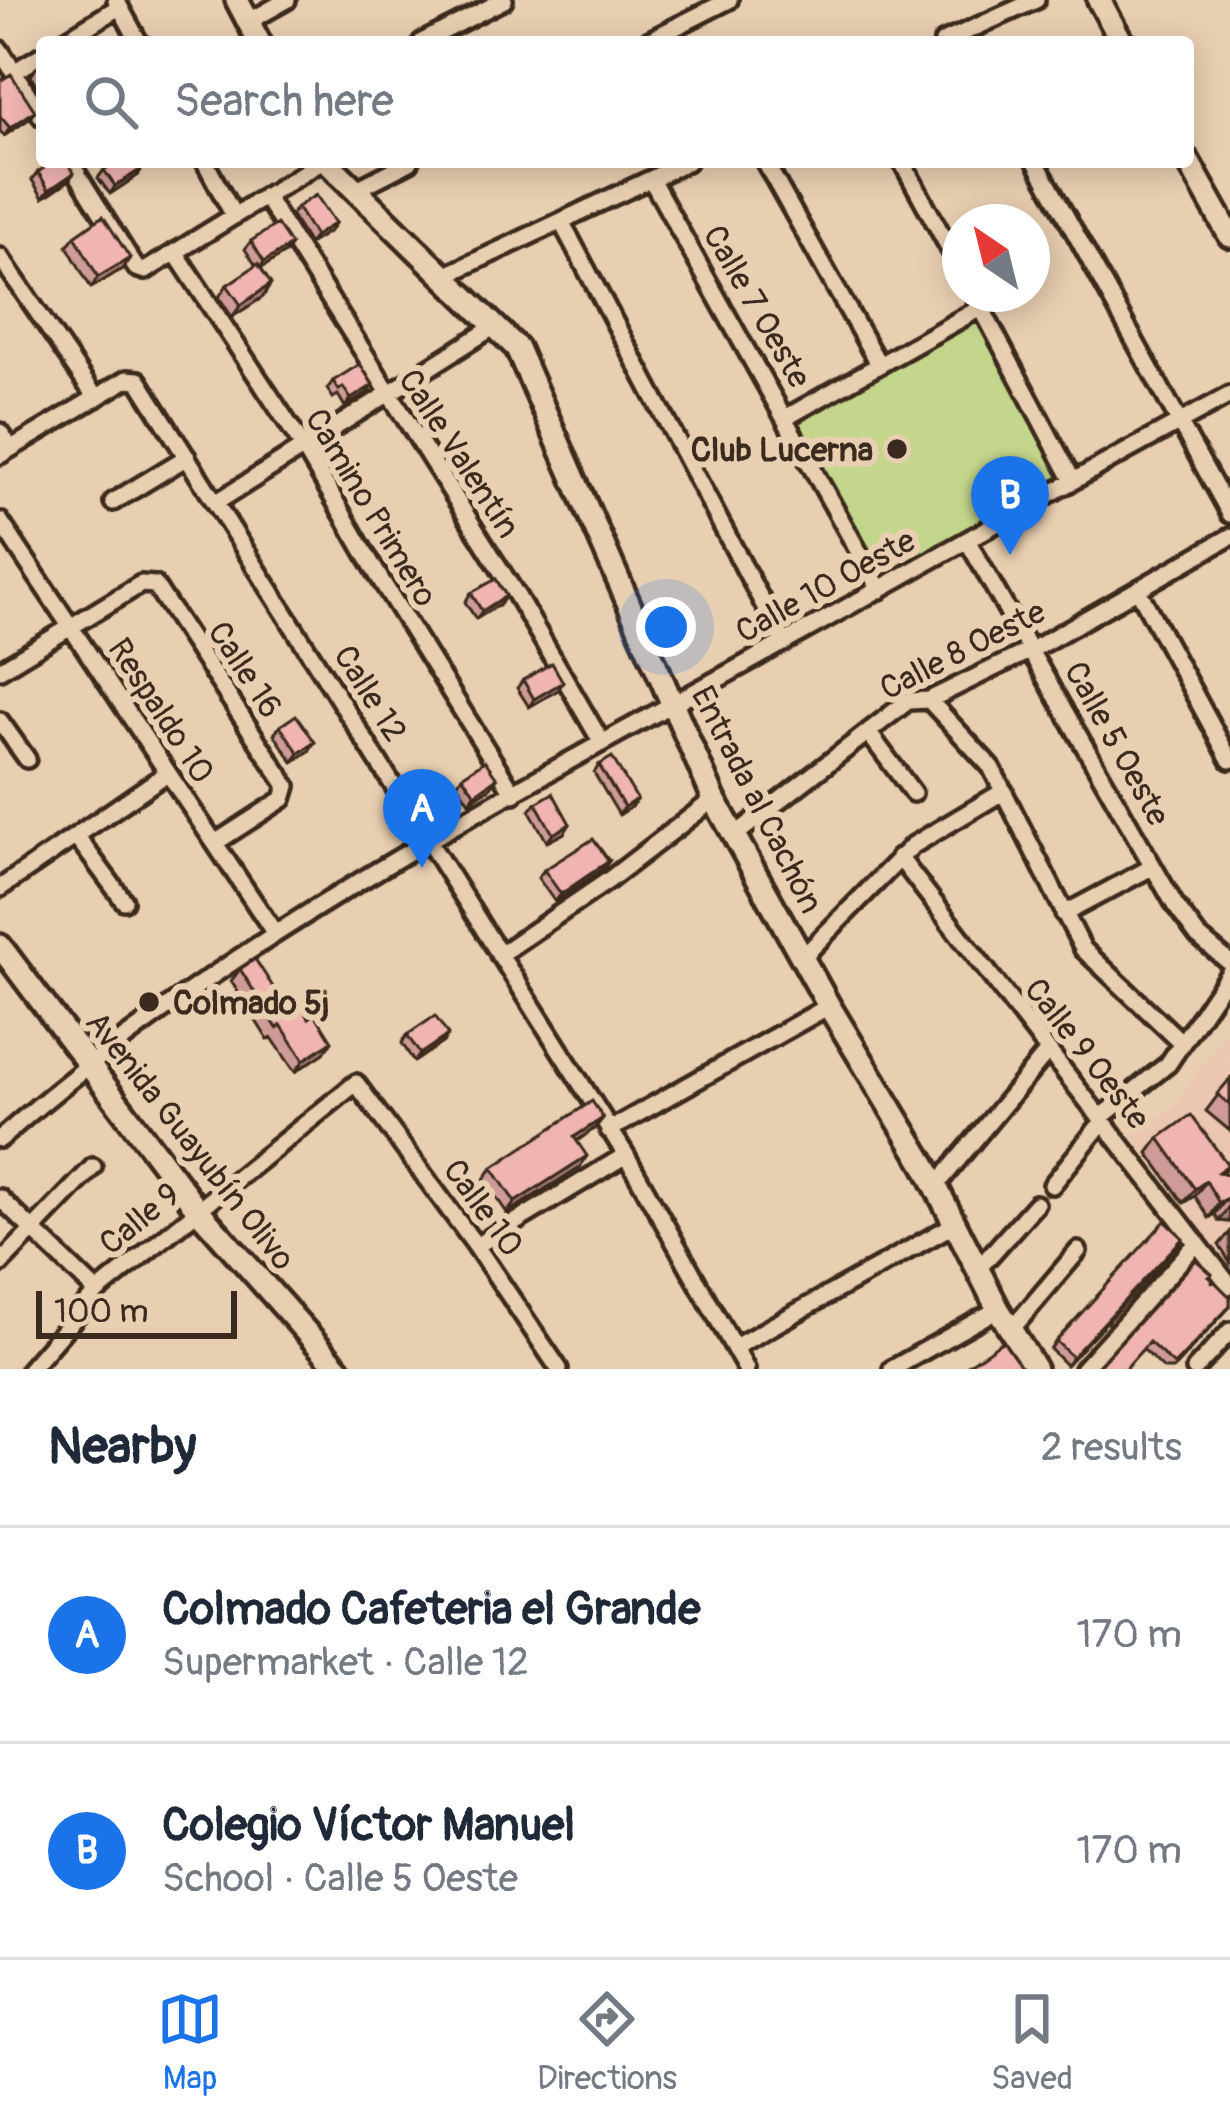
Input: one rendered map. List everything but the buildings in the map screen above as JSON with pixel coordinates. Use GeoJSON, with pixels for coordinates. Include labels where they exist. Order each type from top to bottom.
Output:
{"type":"FeatureCollection","features":[{"type":"Feature","properties":{"kind":"street"},"geometry":{"type":"LineString","coordinates":[[237,0],[253,32],[287,0]]}},
{"type":"Feature","properties":{"kind":"street"},"geometry":{"type":"LineString","coordinates":[[434,36],[504,0]]}},
{"type":"Feature","properties":{"kind":"street"},"geometry":{"type":"LineString","coordinates":[[658,36],[729,0]]}},
{"type":"Feature","properties":{"kind":"street"},"geometry":{"type":"LineString","coordinates":[[969,36],[1036,0]]}},
{"type":"Feature","properties":{"kind":"street"},"geometry":{"type":"LineString","coordinates":[[1099,0],[1119,36]]}},
{"type":"Feature","properties":{"kind":"street"},"geometry":{"type":"LineString","coordinates":[[70,36],[117,3],[136,36]]}},
{"type":"Feature","properties":{"kind":"street"},"geometry":{"type":"LineString","coordinates":[[0,50],[36,107]]}},
{"type":"Feature","properties":{"kind":"street"},"geometry":{"type":"LineString","coordinates":[[14,72],[36,59]]}},
{"type":"Feature","properties":{"kind":"street"},"geometry":{"type":"LineString","coordinates":[[74,168],[136,268],[145,271],[314,168]]}},
{"type":"Feature","properties":{"kind":"street"},"geometry":{"type":"LineString","coordinates":[[208,168],[234,216]]}},
{"type":"Feature","properties":{"kind":"street","name":"Entrada al Cachón"},"geometry":{"type":"LineString","coordinates":[[331,168],[517,347],[714,799],[1035,1369]]}},
{"type":"Feature","properties":{"kind":"street"},"geometry":{"type":"LineString","coordinates":[[355,190],[398,168]]}},
{"type":"Feature","properties":{"kind":"street"},"geometry":{"type":"LineString","coordinates":[[443,276],[674,168]]}},
{"type":"Feature","properties":{"kind":"street"},"geometry":{"type":"LineString","coordinates":[[767,168],[879,365]]}},
{"type":"Feature","properties":{"kind":"street"},"geometry":{"type":"LineString","coordinates":[[905,168],[942,235]]}},
{"type":"Feature","properties":{"kind":"street"},"geometry":{"type":"LineString","coordinates":[[1039,168],[1230,514]]}},
{"type":"Feature","properties":{"kind":"street"},"geometry":{"type":"LineString","coordinates":[[1192,168],[1230,236]]}},
{"type":"Feature","properties":{"kind":"street","name":"Calle 7 Oeste"},"geometry":{"type":"LineString","coordinates":[[651,179],[880,590]]}},
{"type":"Feature","properties":{"kind":"street","name":"Calle Valentín"},"geometry":{"type":"LineString","coordinates":[[265,196],[517,596],[602,743]]}},
{"type":"Feature","properties":{"kind":"street"},"geometry":{"type":"LineString","coordinates":[[562,223],[784,643]]}},
{"type":"Feature","properties":{"kind":"street","name":"Camino Primero"},"geometry":{"type":"LineString","coordinates":[[175,252],[303,446],[514,794]]}},
{"type":"Feature","properties":{"kind":"street"},"geometry":{"type":"LineString","coordinates":[[0,257],[96,398],[6,451],[0,432]]}},
{"type":"Feature","properties":{"kind":"street"},"geometry":{"type":"LineString","coordinates":[[787,417],[961,312]]}},
{"type":"Feature","properties":{"kind":"street"},"geometry":{"type":"LineString","coordinates":[[984,312],[1073,481]]}},
{"type":"Feature","properties":{"kind":"street"},"geometry":{"type":"LineString","coordinates":[[217,502],[495,326]]}},
{"type":"Feature","properties":{"kind":"street","name":"Calle 12"},"geometry":{"type":"LineString","coordinates":[[96,398],[127,379],[138,380],[626,1155],[746,1369]]}},
{"type":"Feature","properties":{"kind":"street","name":"Calle 10 Oeste"},"geometry":{"type":"LineString","coordinates":[[0,1139],[88,1065],[274,932],[602,743],[1230,394]]}},
{"type":"Feature","properties":{"kind":"street"},"geometry":{"type":"LineString","coordinates":[[113,502],[187,457]]}},
{"type":"Feature","properties":{"kind":"street","name":"Respaldo 10"},"geometry":{"type":"LineString","coordinates":[[0,521],[274,932]]}},
{"type":"Feature","properties":{"kind":"street","name":"Calle 8 Oeste"},"geometry":{"type":"LineString","coordinates":[[734,836],[908,701],[929,700],[1033,649],[1230,537]]}},
{"type":"Feature","properties":{"kind":"street","name":"Calle 5 Oeste"},"geometry":{"type":"LineString","coordinates":[[968,540],[1186,922],[1230,963]]}},
{"type":"Feature","properties":{"kind":"street","name":"Calle 16"},"geometry":{"type":"LineString","coordinates":[[73,628],[141,584],[155,585],[287,787],[283,800],[215,843]]}},
{"type":"Feature","properties":{"kind":"street"},"geometry":{"type":"LineString","coordinates":[[1138,590],[1230,760]]}},
{"type":"Feature","properties":{"kind":"street"},"geometry":{"type":"LineString","coordinates":[[0,669],[73,628]]}},
{"type":"Feature","properties":{"kind":"street"},"geometry":{"type":"LineString","coordinates":[[929,700],[991,767],[1083,949],[1182,1043]]}},
{"type":"Feature","properties":{"kind":"street"},"geometry":{"type":"LineString","coordinates":[[0,721],[27,759]]}},
{"type":"Feature","properties":{"kind":"street"},"geometry":{"type":"LineString","coordinates":[[868,733],[913,794]]}},
{"type":"Feature","properties":{"kind":"street"},"geometry":{"type":"LineString","coordinates":[[0,888],[166,774]]}},
{"type":"Feature","properties":{"kind":"street"},"geometry":{"type":"LineString","coordinates":[[803,958],[898,857],[1004,791]]}},
{"type":"Feature","properties":{"kind":"street"},"geometry":{"type":"LineString","coordinates":[[499,955],[609,880],[714,799]]}},
{"type":"Feature","properties":{"kind":"street"},"geometry":{"type":"LineString","coordinates":[[76,836],[124,901]]}},
{"type":"Feature","properties":{"kind":"street","name":"Calle 9 Oeste"},"geometry":{"type":"LineString","coordinates":[[898,857],[1230,1286]]}},
{"type":"Feature","properties":{"kind":"street"},"geometry":{"type":"LineString","coordinates":[[1064,914],[1152,867]]}},
{"type":"Feature","properties":{"kind":"street","name":"Avenida Guayubín Olivo"},"geometry":{"type":"LineString","coordinates":[[0,946],[197,1210],[334,1367]]}},
{"type":"Feature","properties":{"kind":"street"},"geometry":{"type":"LineString","coordinates":[[1052,1185],[1101,1119],[1168,1064],[1230,972]]}},
{"type":"Feature","properties":{"kind":"street"},"geometry":{"type":"LineString","coordinates":[[609,1130],[829,1006]]}},
{"type":"Feature","properties":{"kind":"street"},"geometry":{"type":"LineString","coordinates":[[936,1186],[1048,1051]]}},
{"type":"Feature","properties":{"kind":"street","name":"Calle 9"},"geometry":{"type":"LineString","coordinates":[[30,1369],[97,1292],[356,1084]]}},
{"type":"Feature","properties":{"kind":"street","name":"Calle 10"},"geometry":{"type":"LineString","coordinates":[[356,1084],[476,1246],[559,1369]]}},
{"type":"Feature","properties":{"kind":"street"},"geometry":{"type":"LineString","coordinates":[[476,1246],[626,1155]]}},
{"type":"Feature","properties":{"kind":"street"},"geometry":{"type":"LineString","coordinates":[[0,1264],[93,1167]]}},
{"type":"Feature","properties":{"kind":"street"},"geometry":{"type":"LineString","coordinates":[[0,1198],[97,1292]]}},
{"type":"Feature","properties":{"kind":"street"},"geometry":{"type":"LineString","coordinates":[[978,1269],[1036,1204]]}},
{"type":"Feature","properties":{"kind":"street"},"geometry":{"type":"LineString","coordinates":[[735,1347],[955,1224]]}},
{"type":"Feature","properties":{"kind":"street"},"geometry":{"type":"LineString","coordinates":[[1084,1369],[1197,1243]]}},
{"type":"Feature","properties":{"kind":"street"},"geometry":{"type":"LineString","coordinates":[[1011,1330],[1078,1251]]}},
{"type":"Feature","properties":{"kind":"street"},"geometry":{"type":"LineString","coordinates":[[892,1369],[998,1309]]}},
{"type":"Feature","properties":{"kind":"street"},"geometry":{"type":"LineString","coordinates":[[1195,1369],[1230,1331]]}},
{"type":"Feature","properties":{"kind":"shaded area"},"geometry":{"type":"Polygon","coordinates":[[[1230,1025],[1230,1272],[1131,1134],[1172,1110],[1230,1025]]]}},
{"type":"Feature","properties":{"kind":"green space"},"geometry":{"type":"Polygon","coordinates":[[[978,315],[1067,479],[883,582],[795,419],[978,315]]]}},
{"type":"Feature","properties":{"kind":"place","name":"Club Lucerna"},"geometry":{"type":"Point","coordinates":[897,449]}},
{"type":"Feature","properties":{"kind":"place","name":"Colegio Víctor Manuel"},"geometry":{"type":"Point","coordinates":[1010,555]}},
{"type":"Feature","properties":{"kind":"place","name":"Colmado Cafeteria el Grande"},"geometry":{"type":"Point","coordinates":[422,868]}},
{"type":"Feature","properties":{"kind":"place","name":"Colmado 5j"},"geometry":{"type":"Point","coordinates":[149,1002]}}]}
